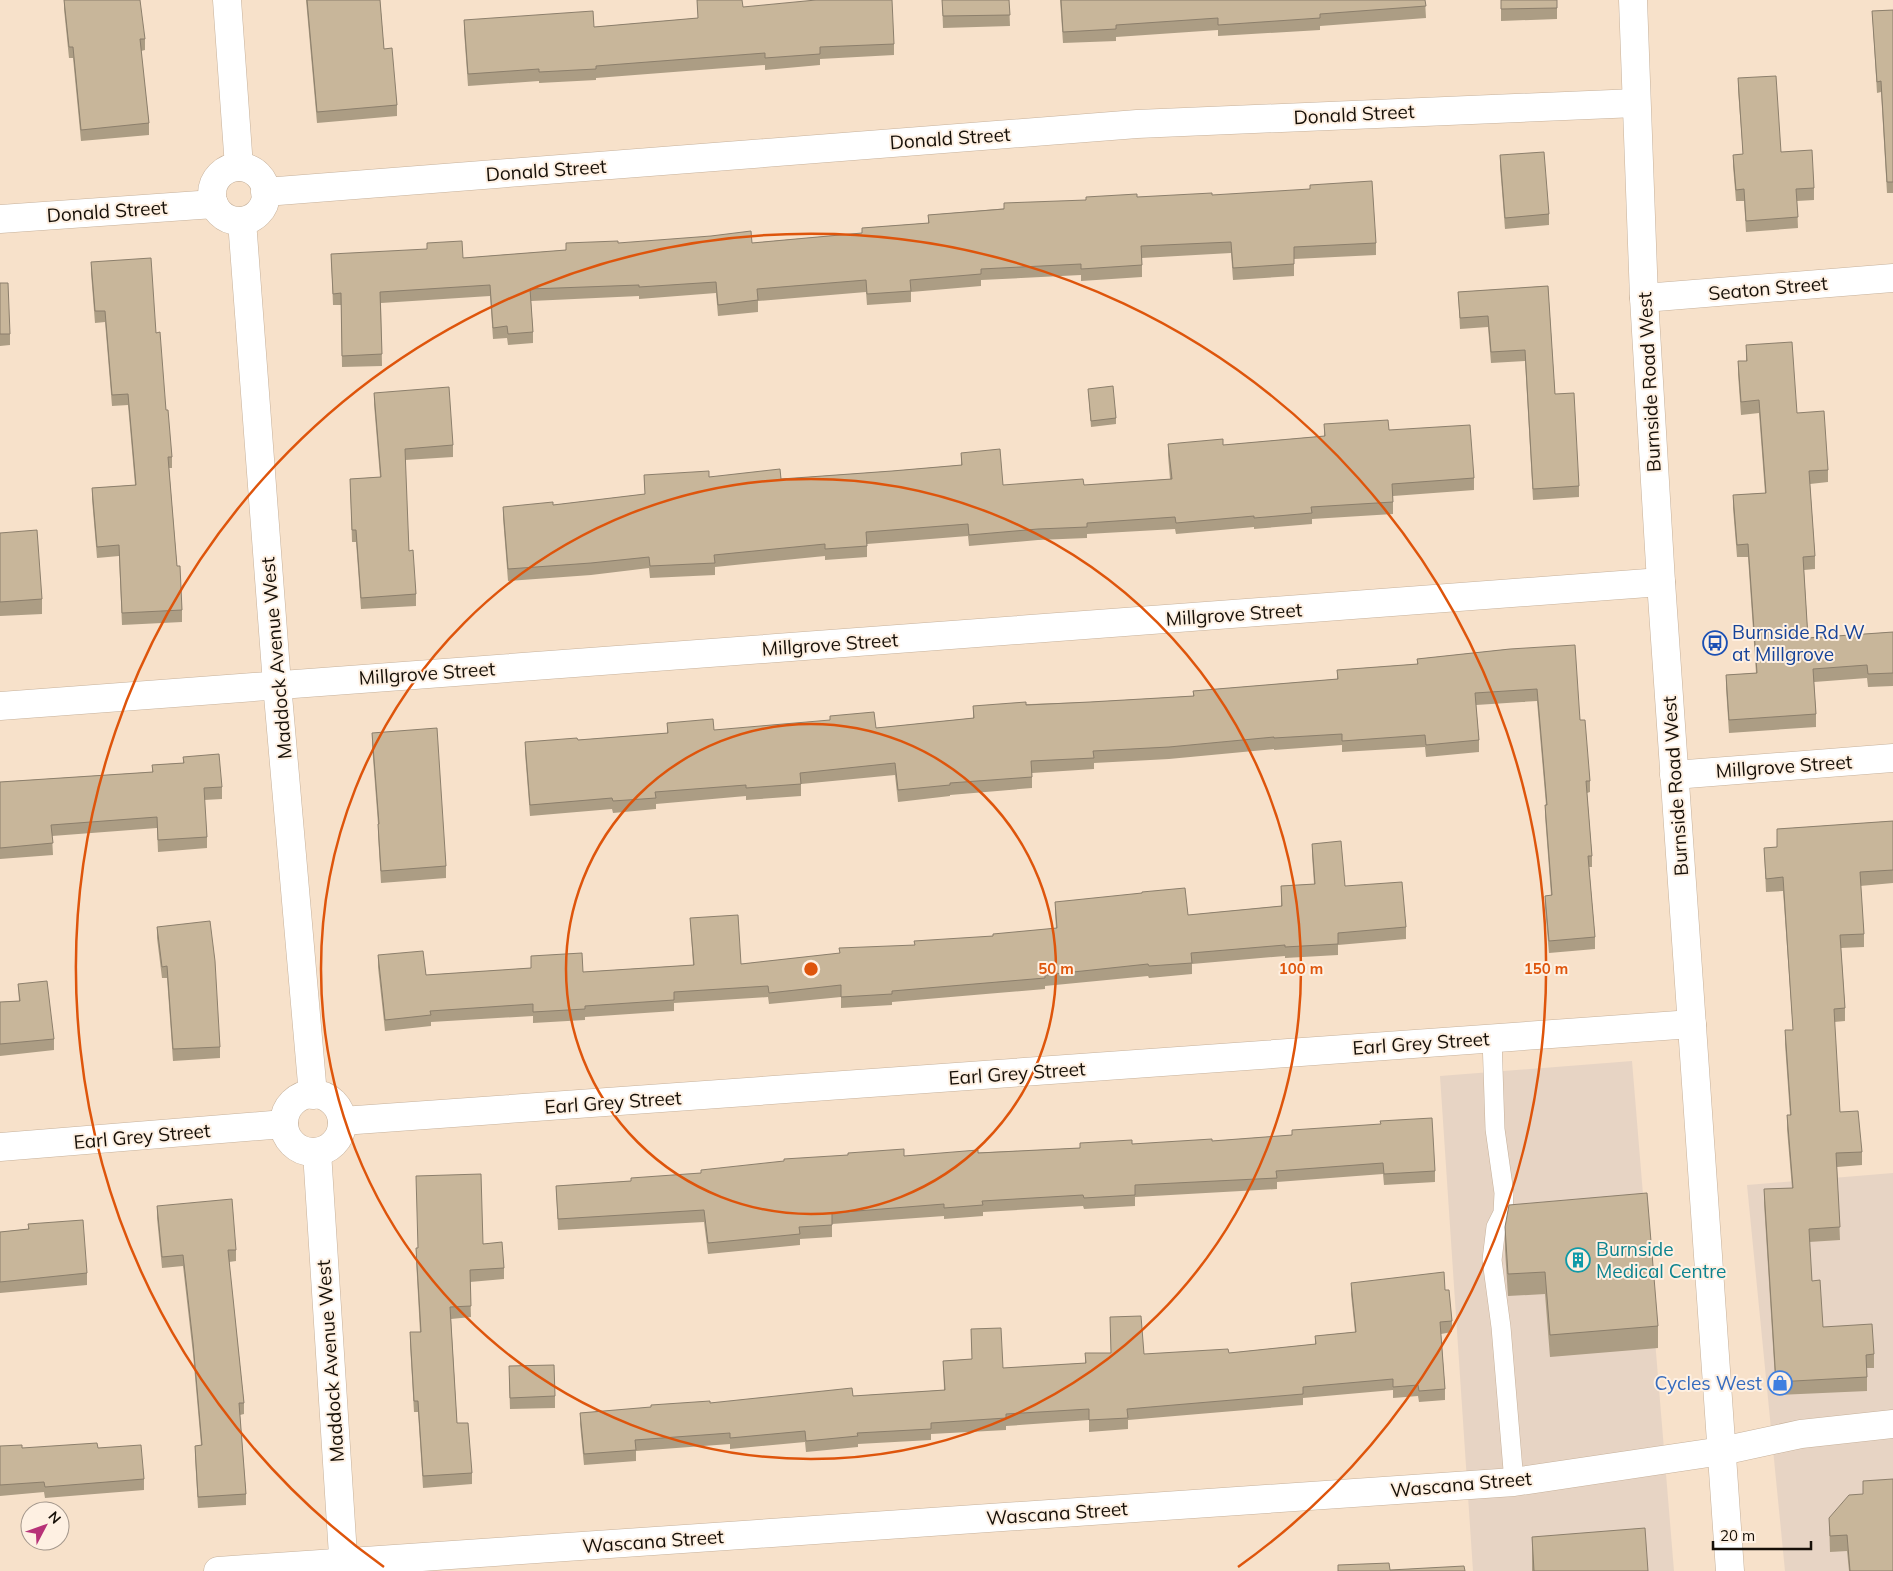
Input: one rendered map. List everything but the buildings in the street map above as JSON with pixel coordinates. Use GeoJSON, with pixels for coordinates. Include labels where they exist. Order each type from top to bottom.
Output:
{"type":"FeatureCollection","features":[{"type":"Feature","properties":{"kind":"street"},"geometry":{"type":"LineString","coordinates":[[227,0],[238,167]]}},
{"type":"Feature","properties":{"kind":"street","name":"Burnside Road West"},"geometry":{"type":"LineString","coordinates":[[1633,0],[1644,298],[1661,582],[1730,1571]]}},
{"type":"Feature","properties":{"kind":"street","name":"Donald Street"},"geometry":{"type":"LineString","coordinates":[[265,192],[1137,124],[1636,103]]}},
{"type":"Feature","properties":{"kind":"street"},"geometry":{"type":"LineString","coordinates":[[238,167],[246,168],[259,177],[264,184],[265,192],[262,208],[257,214],[242,221],[225,218],[218,211],[212,196],[213,187],[217,179],[230,168],[238,167]]}},
{"type":"Feature","properties":{"kind":"street","name":"Donald Street"},"geometry":{"type":"LineString","coordinates":[[0,219],[214,204]]}},
{"type":"Feature","properties":{"kind":"street","name":"Maddock Avenue West"},"geometry":{"type":"LineString","coordinates":[[242,221],[277,684],[313,1094]]}},
{"type":"Feature","properties":{"kind":"street","name":"Seaton Street"},"geometry":{"type":"LineString","coordinates":[[1644,298],[1893,278]]}},
{"type":"Feature","properties":{"kind":"street","name":"Millgrove Street"},"geometry":{"type":"LineString","coordinates":[[0,706],[1661,582]]}},
{"type":"Feature","properties":{"kind":"street","name":"Millgrove Street"},"geometry":{"type":"LineString","coordinates":[[1674,774],[1893,758]]}},
{"type":"Feature","properties":{"kind":"street","name":"Earl Grey Street"},"geometry":{"type":"LineString","coordinates":[[342,1122],[1692,1024]]}},
{"type":"Feature","properties":{"kind":"street"},"geometry":{"type":"LineString","coordinates":[[313,1094],[329,1099],[336,1105],[342,1122],[338,1138],[325,1150],[317,1152],[307,1152],[298,1148],[286,1134],[284,1124],[285,1115],[295,1100],[313,1094]]}},
{"type":"Feature","properties":{"kind":"street","name":"Earl Grey Street"},"geometry":{"type":"LineString","coordinates":[[0,1147],[284,1124]]}},
{"type":"Feature","properties":{"kind":"street","name":"Maddock Avenue West"},"geometry":{"type":"LineString","coordinates":[[317,1152],[344,1566]]}},
{"type":"Feature","properties":{"kind":"street","name":"Wascana Street"},"geometry":{"type":"LineString","coordinates":[[218,1571],[344,1566],[1514,1482],[1722,1451],[1801,1434],[1893,1424]]}},
{"type":"Feature","properties":{"kind":"lane"},"geometry":{"type":"LineString","coordinates":[[1492,1038],[1495,1129],[1504,1193],[1503,1213],[1496,1227],[1492,1260],[1501,1327],[1514,1482]]}},
{"type":"Feature","properties":{"kind":"shaded area"},"geometry":{"type":"Polygon","coordinates":[[[1632,1061],[1674,1571],[1473,1571],[1440,1076],[1632,1061]]]}},
{"type":"Feature","properties":{"kind":"shaded area"},"geometry":{"type":"Polygon","coordinates":[[[1893,1173],[1893,1571],[1785,1571],[1747,1185],[1893,1173]]]}},
{"type":"Feature","properties":{"kind":"place","name":"Burnside Rd W at Millgrove"},"geometry":{"type":"Point","coordinates":[1715,643]}},
{"type":"Feature","properties":{"kind":"place","name":"Burnside Medical Centre"},"geometry":{"type":"Point","coordinates":[1578,1260]}},
{"type":"Feature","properties":{"kind":"place","name":"Cycles West"},"geometry":{"type":"Point","coordinates":[1780,1383]}}]}
